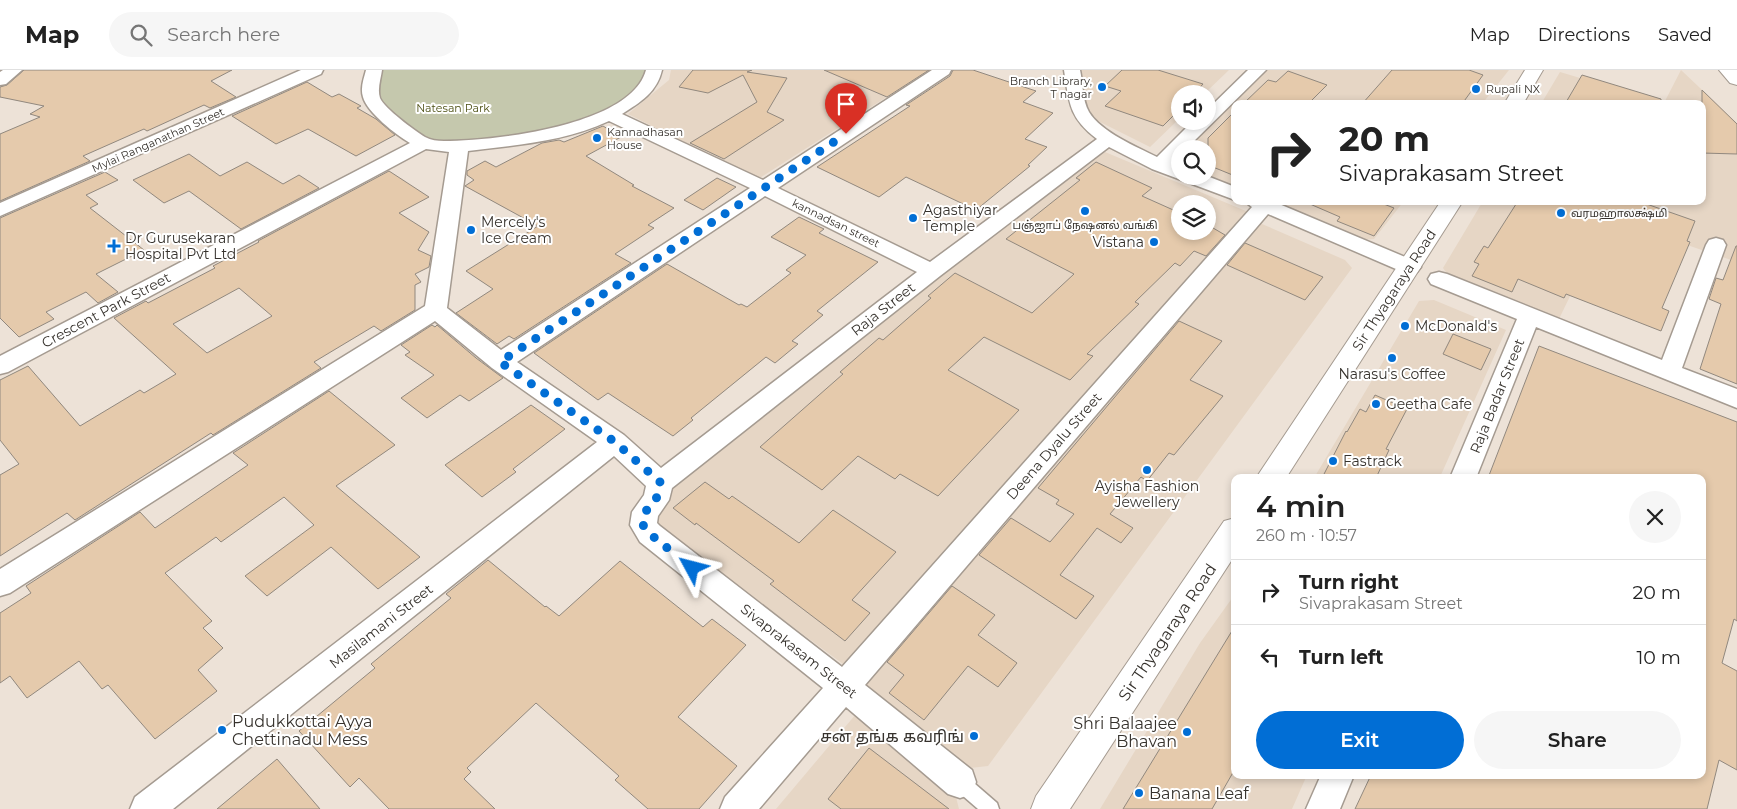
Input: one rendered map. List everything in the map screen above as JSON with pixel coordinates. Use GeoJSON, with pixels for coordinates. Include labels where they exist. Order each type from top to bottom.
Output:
{"type":"FeatureCollection","features":[{"type":"Feature","properties":{"kind":"main road"},"geometry":{"type":"LineString","coordinates":[[1515,100],[1534,70]]}},
{"type":"Feature","properties":{"kind":"main road"},"geometry":{"type":"LineString","coordinates":[[1728,70],[1737,79]]}},
{"type":"Feature","properties":{"kind":"main road","name":"Sir Thyagaraya Road"},"geometry":{"type":"LineString","coordinates":[[1273,474],[1449,205]]}},
{"type":"Feature","properties":{"kind":"main road","name":"Sir Thyagaraya Road"},"geometry":{"type":"LineString","coordinates":[[1049,809],[1231,536]]}},
{"type":"Feature","properties":{"kind":"street"},"geometry":{"type":"LineString","coordinates":[[0,80],[14,70]]}},
{"type":"Feature","properties":{"kind":"street","name":"Mylai Ranganathan Street"},"geometry":{"type":"LineString","coordinates":[[0,210],[315,70]]}},
{"type":"Feature","properties":{"kind":"street"},"geometry":{"type":"LineString","coordinates":[[374,70],[369,88],[372,103],[414,138],[424,143],[440,146],[528,140],[565,132],[592,123],[634,99],[651,82],[654,70]]}},
{"type":"Feature","properties":{"kind":"street"},"geometry":{"type":"LineString","coordinates":[[500,362],[943,70]]}},
{"type":"Feature","properties":{"kind":"street"},"geometry":{"type":"LineString","coordinates":[[1072,70],[1080,114],[1108,139],[1171,170]]}},
{"type":"Feature","properties":{"kind":"street"},"geometry":{"type":"LineString","coordinates":[[1216,110],[1258,70]]}},
{"type":"Feature","properties":{"kind":"street","name":"kannadsan street"},"geometry":{"type":"LineString","coordinates":[[609,114],[932,271]]}},
{"type":"Feature","properties":{"kind":"street"},"geometry":{"type":"LineString","coordinates":[[1159,165],[1195,130]]}},
{"type":"Feature","properties":{"kind":"street","name":"Raja Street"},"geometry":{"type":"LineString","coordinates":[[660,482],[932,271],[1108,139]]}},
{"type":"Feature","properties":{"kind":"street","name":"Crescent Park Street"},"geometry":{"type":"LineString","coordinates":[[0,366],[424,143]]}},
{"type":"Feature","properties":{"kind":"street"},"geometry":{"type":"LineString","coordinates":[[0,584],[436,310],[459,146]]}},
{"type":"Feature","properties":{"kind":"street"},"geometry":{"type":"LineString","coordinates":[[1212,185],[1231,192]]}},
{"type":"Feature","properties":{"kind":"street","name":"Deena Dyalu Street"},"geometry":{"type":"LineString","coordinates":[[737,809],[1257,205]]}},
{"type":"Feature","properties":{"kind":"street"},"geometry":{"type":"LineString","coordinates":[[1264,205],[1410,267]]}},
{"type":"Feature","properties":{"kind":"street"},"geometry":{"type":"LineString","coordinates":[[1669,372],[1716,245]]}},
{"type":"Feature","properties":{"kind":"street"},"geometry":{"type":"LineString","coordinates":[[1439,279],[1737,399]]}},
{"type":"Feature","properties":{"kind":"street"},"geometry":{"type":"LineString","coordinates":[[436,310],[500,362],[615,442],[660,482]]}},
{"type":"Feature","properties":{"kind":"street","name":"Raja Badar Street"},"geometry":{"type":"LineString","coordinates":[[1465,474],[1530,315]]}},
{"type":"Feature","properties":{"kind":"street","name":"Masilamani Street"},"geometry":{"type":"LineString","coordinates":[[146,809],[615,442]]}},
{"type":"Feature","properties":{"kind":"street","name":"Sivaprakasam Street"},"geometry":{"type":"LineString","coordinates":[[660,482],[656,500],[645,512],[643,525],[650,534],[844,686],[960,782]]}},
{"type":"Feature","properties":{"kind":"street"},"geometry":{"type":"LineString","coordinates":[[1323,809],[1336,779]]}},
{"type":"Feature","properties":{"kind":"lane","name":"Sivaprakasam Street"},"geometry":{"type":"LineString","coordinates":[[960,782],[991,809]]}},
{"type":"Feature","properties":{"kind":"shaded area"},"geometry":{"type":"Polygon","coordinates":[[[671,70],[929,70],[758,179],[628,114],[669,80],[671,70]]]}},
{"type":"Feature","properties":{"kind":"shaded area"},"geometry":{"type":"Polygon","coordinates":[[[1079,70],[1229,70],[1213,85],[1171,85],[1171,127],[1150,147],[1082,113],[1079,70]]]}},
{"type":"Feature","properties":{"kind":"shaded area"},"geometry":{"type":"Polygon","coordinates":[[[1267,70],[1509,70],[1485,100],[1234,100],[1267,70]]]}},
{"type":"Feature","properties":{"kind":"shaded area"},"geometry":{"type":"Polygon","coordinates":[[[1681,70],[1737,123],[1737,262],[1608,218],[1558,321],[1450,278],[1443,268],[1481,205],[1706,205],[1706,100],[1666,100],[1681,70]]]}},
{"type":"Feature","properties":{"kind":"shaded area"},"geometry":{"type":"Polygon","coordinates":[[[1560,72],[1654,100],[1543,100],[1560,72]]]}},
{"type":"Feature","properties":{"kind":"shaded area"},"geometry":{"type":"Polygon","coordinates":[[[1231,103],[1231,188],[1216,180],[1216,140],[1191,140],[1202,130],[1216,130],[1216,117],[1231,103]]]}},
{"type":"Feature","properties":{"kind":"shaded area"},"geometry":{"type":"Polygon","coordinates":[[[1105,152],[1171,180],[1171,185],[1184,185],[1208,195],[1171,195],[1171,240],[1216,240],[1216,198],[1253,214],[847,667],[653,523],[683,468],[954,251],[1105,152]]]}},
{"type":"Feature","properties":{"kind":"shaded area"},"geometry":{"type":"Polygon","coordinates":[[[1272,205],[1401,205],[1374,239],[1357,240],[1272,205]]]}},
{"type":"Feature","properties":{"kind":"shaded area"},"geometry":{"type":"Polygon","coordinates":[[[1255,221],[1345,260],[1352,268],[988,766],[970,768],[862,684],[1255,221]]]}},
{"type":"Feature","properties":{"kind":"shaded area"},"geometry":{"type":"Polygon","coordinates":[[[1434,300],[1506,330],[1441,474],[1316,474],[1419,301],[1434,300]]]}},
{"type":"Feature","properties":{"kind":"shaded area"},"geometry":{"type":"Polygon","coordinates":[[[1231,600],[1231,779],[1305,779],[1292,809],[1100,809],[1200,643],[1231,600]]]}},
{"type":"Feature","properties":{"kind":"shaded area"},"geometry":{"type":"Polygon","coordinates":[[[856,714],[956,797],[959,809],[776,809],[856,714]]]}},
{"type":"Feature","properties":{"kind":"green space","name":"Natesan Park"},"geometry":{"type":"Polygon","coordinates":[[[376,70],[650,70],[647,82],[606,113],[525,142],[444,148],[387,119],[368,86],[376,70]]]}},
{"type":"Feature","properties":{"kind":"building"},"geometry":{"type":"Polygon","coordinates":[[[24,70],[232,70],[211,81],[236,97],[210,108],[204,105],[147,131],[144,129],[83,156],[90,161],[0,201],[0,134],[40,117],[30,114],[44,106],[0,97],[0,87],[7,85],[24,70]]]}},
{"type":"Feature","properties":{"kind":"building"},"geometry":{"type":"Polygon","coordinates":[[[693,70],[752,70],[747,72],[787,78],[767,112],[784,120],[724,159],[690,143],[757,102],[743,75],[708,93],[679,87],[693,70]]]}},
{"type":"Feature","properties":{"kind":"building"},"geometry":{"type":"Polygon","coordinates":[[[824,70],[929,70],[887,97],[824,70]]]}},
{"type":"Feature","properties":{"kind":"building"},"geometry":{"type":"Polygon","coordinates":[[[953,70],[973,70],[1036,91],[1023,102],[1053,113],[1025,139],[1047,147],[1028,165],[1030,166],[976,210],[906,177],[879,197],[817,167],[910,106],[906,105],[950,76],[953,70]]]}},
{"type":"Feature","properties":{"kind":"building"},"geometry":{"type":"Polygon","coordinates":[[[1122,70],[1158,70],[1203,84],[1171,85],[1171,118],[1163,126],[1105,106],[1121,91],[1105,86],[1122,70]]]}},
{"type":"Feature","properties":{"kind":"building"},"geometry":{"type":"Polygon","coordinates":[[[1392,70],[1469,70],[1483,75],[1465,100],[1366,100],[1392,70]]]}},
{"type":"Feature","properties":{"kind":"building"},"geometry":{"type":"Polygon","coordinates":[[[1288,71],[1327,85],[1312,100],[1247,100],[1268,80],[1276,82],[1288,71]]]}},
{"type":"Feature","properties":{"kind":"building"},"geometry":{"type":"Polygon","coordinates":[[[1582,75],[1661,99],[1661,100],[1567,100],[1582,75]]]}},
{"type":"Feature","properties":{"kind":"building"},"geometry":{"type":"Polygon","coordinates":[[[307,82],[332,97],[339,94],[361,106],[357,108],[376,119],[395,135],[356,156],[308,129],[276,144],[232,116],[307,82]]]}},
{"type":"Feature","properties":{"kind":"building"},"geometry":{"type":"Polygon","coordinates":[[[1702,90],[1737,124],[1737,154],[1706,153],[1706,100],[1702,100],[1702,90]]]}},
{"type":"Feature","properties":{"kind":"building"},"geometry":{"type":"Polygon","coordinates":[[[1231,115],[1231,174],[1216,168],[1216,140],[1208,140],[1231,115]]]}},
{"type":"Feature","properties":{"kind":"building"},"geometry":{"type":"Polygon","coordinates":[[[603,126],[621,137],[586,156],[634,185],[632,186],[674,208],[648,225],[654,228],[615,254],[631,263],[514,339],[509,336],[497,344],[456,313],[493,289],[466,271],[538,226],[465,186],[474,180],[467,175],[467,171],[485,161],[496,167],[542,143],[559,140],[564,142],[603,126]]]}},
{"type":"Feature","properties":{"kind":"building"},"geometry":{"type":"Polygon","coordinates":[[[189,154],[220,176],[247,162],[283,184],[299,175],[319,188],[241,229],[189,191],[164,203],[133,180],[189,154]]]}},
{"type":"Feature","properties":{"kind":"building"},"geometry":{"type":"Polygon","coordinates":[[[1096,162],[1152,188],[1142,196],[1171,209],[1171,240],[1216,240],[1216,230],[1225,235],[1206,256],[1194,251],[1180,266],[1175,263],[1135,302],[1139,304],[1087,354],[1093,356],[1070,380],[984,337],[948,370],[1019,410],[938,496],[900,474],[895,479],[858,456],[822,490],[760,447],[843,374],[840,372],[879,338],[883,340],[931,298],[928,296],[955,273],[1032,313],[1074,274],[1006,239],[1080,180],[1076,178],[1096,162]]]}},
{"type":"Feature","properties":{"kind":"building"},"geometry":{"type":"Polygon","coordinates":[[[389,171],[429,197],[399,213],[429,232],[418,250],[431,256],[429,267],[415,274],[421,282],[415,285],[415,310],[381,331],[374,326],[314,362],[321,368],[213,435],[211,433],[75,520],[67,513],[0,556],[0,475],[19,464],[0,440],[0,380],[28,366],[80,426],[140,390],[144,393],[176,374],[114,318],[146,301],[148,303],[215,268],[213,266],[389,171]],[[239,288],[173,324],[207,353],[272,316],[239,288]]]}},
{"type":"Feature","properties":{"kind":"building"},"geometry":{"type":"Polygon","coordinates":[[[105,172],[118,180],[86,195],[98,204],[90,208],[144,250],[96,274],[118,292],[98,303],[86,292],[46,312],[54,319],[19,337],[0,318],[0,218],[105,172]]]}},
{"type":"Feature","properties":{"kind":"building"},"geometry":{"type":"Polygon","coordinates":[[[717,178],[736,187],[703,210],[684,200],[717,178]]]}},
{"type":"Feature","properties":{"kind":"building"},"geometry":{"type":"Polygon","coordinates":[[[1312,205],[1386,205],[1394,208],[1374,236],[1337,221],[1340,217],[1312,205]]]}},
{"type":"Feature","properties":{"kind":"building"},"geometry":{"type":"Polygon","coordinates":[[[1515,205],[1649,205],[1695,221],[1687,241],[1690,242],[1662,308],[1669,311],[1661,331],[1566,294],[1564,298],[1518,279],[1512,292],[1472,276],[1479,264],[1474,262],[1484,246],[1488,248],[1515,205]]]}},
{"type":"Feature","properties":{"kind":"building"},"geometry":{"type":"Polygon","coordinates":[[[799,217],[824,229],[819,233],[878,262],[817,311],[823,315],[792,341],[798,344],[775,363],[766,357],[691,418],[693,420],[673,436],[608,393],[598,400],[534,353],[667,264],[739,305],[747,307],[791,273],[786,270],[806,255],[771,237],[799,217]]]}},
{"type":"Feature","properties":{"kind":"building"},"geometry":{"type":"Polygon","coordinates":[[[1245,243],[1323,277],[1305,300],[1227,265],[1245,243]]]}},
{"type":"Feature","properties":{"kind":"building"},"geometry":{"type":"Polygon","coordinates":[[[1736,246],[1737,384],[1700,369],[1721,304],[1709,299],[1716,278],[1723,280],[1736,246]]]}},
{"type":"Feature","properties":{"kind":"building"},"geometry":{"type":"Polygon","coordinates":[[[1179,321],[1222,341],[1190,380],[1223,396],[1174,455],[1169,453],[1147,481],[1141,477],[1110,514],[1133,528],[1121,543],[1097,528],[1060,575],[1094,596],[1076,619],[979,555],[1011,518],[1050,542],[1074,514],[1056,504],[1059,500],[1038,488],[1179,321]]]}},
{"type":"Feature","properties":{"kind":"building"},"geometry":{"type":"Polygon","coordinates":[[[432,325],[435,327],[437,325],[503,378],[469,401],[460,395],[427,418],[401,398],[434,375],[405,355],[410,352],[401,345],[432,325]]]}},
{"type":"Feature","properties":{"kind":"building"},"geometry":{"type":"Polygon","coordinates":[[[1453,334],[1491,349],[1481,370],[1443,354],[1453,334]]]}},
{"type":"Feature","properties":{"kind":"building"},"geometry":{"type":"Polygon","coordinates":[[[1539,346],[1737,422],[1737,621],[1734,619],[1722,663],[1737,671],[1737,770],[1719,760],[1707,809],[1355,809],[1369,779],[1706,779],[1706,474],[1490,474],[1539,346]]]}},
{"type":"Feature","properties":{"kind":"building"},"geometry":{"type":"Polygon","coordinates":[[[329,391],[395,445],[336,486],[420,557],[378,589],[331,547],[267,596],[245,576],[314,525],[284,497],[221,542],[216,537],[165,573],[212,621],[203,628],[223,648],[198,670],[217,691],[155,739],[108,685],[102,689],[79,661],[27,698],[10,676],[0,683],[0,613],[31,593],[26,586],[140,512],[155,528],[248,465],[233,453],[329,391]]]}},
{"type":"Feature","properties":{"kind":"building"},"geometry":{"type":"Polygon","coordinates":[[[1375,395],[1407,409],[1386,449],[1389,450],[1378,474],[1324,474],[1346,431],[1360,409],[1366,412],[1375,395]]]}},
{"type":"Feature","properties":{"kind":"building"},"geometry":{"type":"Polygon","coordinates":[[[531,405],[565,429],[513,469],[516,472],[482,497],[445,465],[531,405]]]}},
{"type":"Feature","properties":{"kind":"building"},"geometry":{"type":"Polygon","coordinates":[[[705,482],[729,499],[732,496],[799,543],[833,510],[896,552],[852,600],[870,613],[845,641],[770,584],[774,581],[673,508],[705,482]]]}},
{"type":"Feature","properties":{"kind":"building"},"geometry":{"type":"Polygon","coordinates":[[[488,560],[545,607],[559,616],[620,561],[703,627],[712,619],[746,645],[678,717],[737,766],[699,809],[648,809],[615,780],[619,776],[536,703],[467,768],[471,772],[464,779],[495,809],[389,809],[359,778],[350,787],[299,731],[375,668],[371,664],[451,598],[446,594],[488,560]]]}},
{"type":"Feature","properties":{"kind":"building"},"geometry":{"type":"Polygon","coordinates":[[[952,586],[995,615],[978,635],[1017,663],[998,687],[968,666],[924,720],[889,693],[904,675],[887,662],[952,586]]]}},
{"type":"Feature","properties":{"kind":"building"},"geometry":{"type":"Polygon","coordinates":[[[1231,633],[1231,776],[1212,809],[1123,809],[1231,633]]]}},
{"type":"Feature","properties":{"kind":"building"},"geometry":{"type":"Polygon","coordinates":[[[869,748],[949,809],[841,809],[828,799],[869,748]]]}},
{"type":"Feature","properties":{"kind":"building"},"geometry":{"type":"Polygon","coordinates":[[[277,759],[320,809],[217,809],[277,759]]]}},
{"type":"Feature","properties":{"kind":"place","name":"Branch Library, T nagar"},"geometry":{"type":"Point","coordinates":[1102,87]}},
{"type":"Feature","properties":{"kind":"place","name":"Rupali NX"},"geometry":{"type":"Point","coordinates":[1476,89]}},
{"type":"Feature","properties":{"kind":"place","name":"Kannadhasan House"},"geometry":{"type":"Point","coordinates":[597,138]}},
{"type":"Feature","properties":{"kind":"place","name":"பஞ்ஐாப் நேஷனல் வங்கி"},"geometry":{"type":"Point","coordinates":[1085,211]}},
{"type":"Feature","properties":{"kind":"place","name":"வரமஹாலக்ஷ்மி"},"geometry":{"type":"Point","coordinates":[1561,213]}},
{"type":"Feature","properties":{"kind":"place","name":"Agasthiyar Temple"},"geometry":{"type":"Point","coordinates":[913,218]}},
{"type":"Feature","properties":{"kind":"place","name":"Mercely's Ice Cream"},"geometry":{"type":"Point","coordinates":[471,230]}},
{"type":"Feature","properties":{"kind":"place","name":"Vistana"},"geometry":{"type":"Point","coordinates":[1154,242]}},
{"type":"Feature","properties":{"kind":"place","name":"Dr Gurusekaran Hospital Pvt Ltd"},"geometry":{"type":"Point","coordinates":[114,246]}},
{"type":"Feature","properties":{"kind":"place","name":"McDonald's"},"geometry":{"type":"Point","coordinates":[1405,326]}},
{"type":"Feature","properties":{"kind":"place","name":"Narasu's Coffee"},"geometry":{"type":"Point","coordinates":[1392,358]}},
{"type":"Feature","properties":{"kind":"place","name":"Geetha Cafe"},"geometry":{"type":"Point","coordinates":[1376,404]}},
{"type":"Feature","properties":{"kind":"place","name":"Fastrack"},"geometry":{"type":"Point","coordinates":[1333,461]}},
{"type":"Feature","properties":{"kind":"place","name":"Ayisha Fashion Jewellery"},"geometry":{"type":"Point","coordinates":[1147,470]}},
{"type":"Feature","properties":{"kind":"place","name":"Pudukkottai Ayya Chettinadu Mess"},"geometry":{"type":"Point","coordinates":[222,730]}},
{"type":"Feature","properties":{"kind":"place","name":"Shri Balaajee Bhavan"},"geometry":{"type":"Point","coordinates":[1187,732]}},
{"type":"Feature","properties":{"kind":"place","name":"சன் தங்க கவரிங்"},"geometry":{"type":"Point","coordinates":[974,736]}},
{"type":"Feature","properties":{"kind":"place","name":"Banana Leaf"},"geometry":{"type":"Point","coordinates":[1139,793]}},
{"type":"Feature","properties":{"kind":"route"},"geometry":{"type":"LineString","coordinates":[[692,568],[650,534],[643,525],[645,512],[656,500],[660,482],[615,442],[500,362],[846,134]]}}]}
